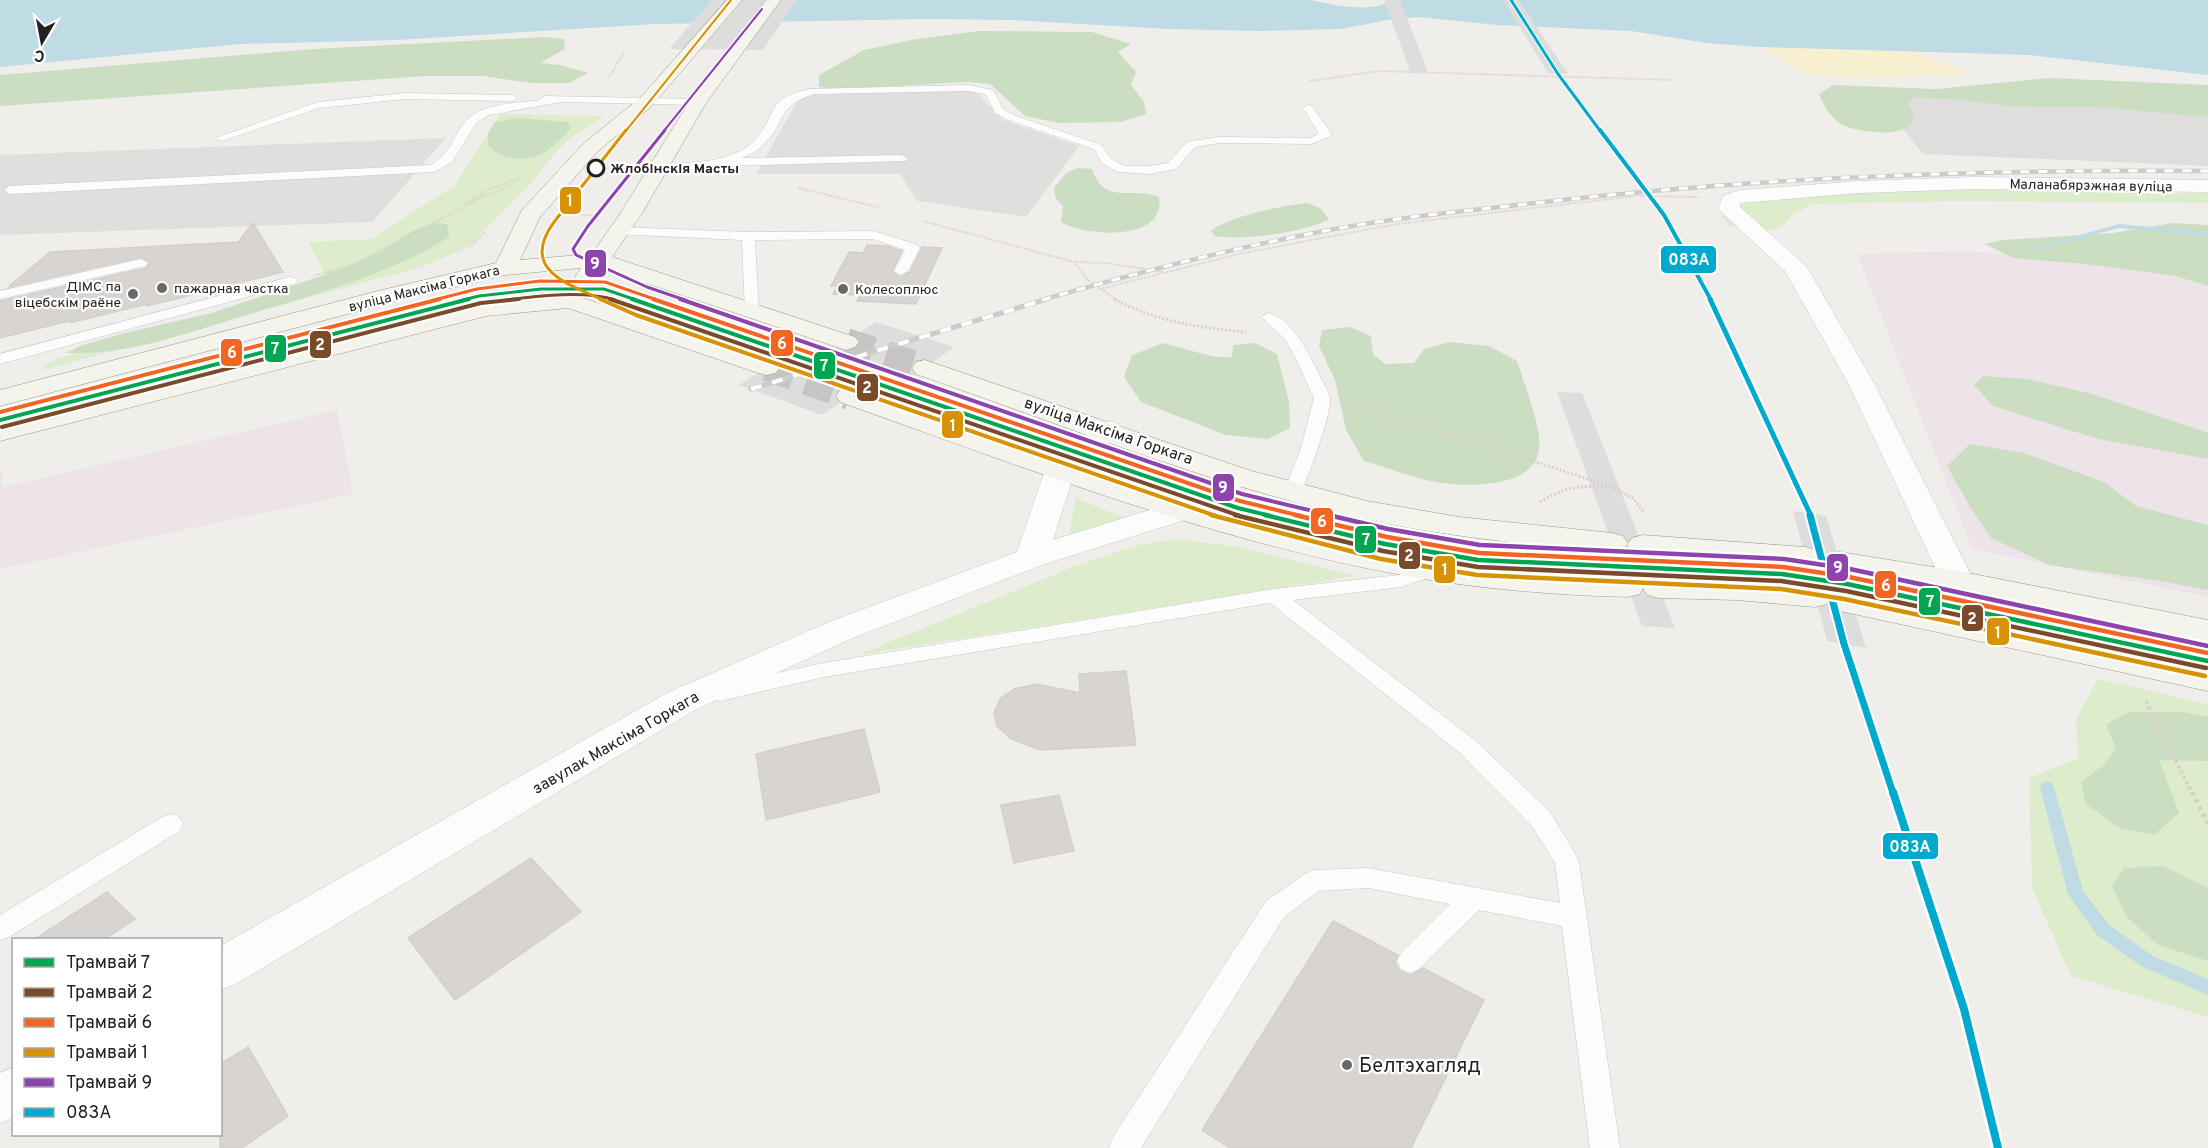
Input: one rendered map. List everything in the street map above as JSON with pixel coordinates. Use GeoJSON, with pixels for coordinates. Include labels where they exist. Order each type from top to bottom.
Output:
{"type":"FeatureCollection","features":[{"type":"Feature","properties":{"kind":"main road"},"geometry":{"type":"LineString","coordinates":[[735,0],[694,50],[646,102],[590,148],[530,215],[505,268],[570,301],[767,367]]}},
{"type":"Feature","properties":{"kind":"main road"},"geometry":{"type":"LineString","coordinates":[[0,432],[486,309],[570,301],[660,168],[698,102],[774,0]]}},
{"type":"Feature","properties":{"kind":"main road","name":"вуліца Максіма Горкага"},"geometry":{"type":"LineString","coordinates":[[0,398],[395,294],[505,268],[599,260],[846,342]]}},
{"type":"Feature","properties":{"kind":"main road","name":"вуліца Максіма Горкага"},"geometry":{"type":"LineString","coordinates":[[926,368],[1237,476],[1365,510],[1459,527],[1634,536],[1805,557]]}},
{"type":"Feature","properties":{"kind":"main road"},"geometry":{"type":"LineString","coordinates":[[850,396],[1060,470],[1183,510],[1335,551],[1488,576],[1644,587],[1737,589],[1815,596]]}},
{"type":"Feature","properties":{"kind":"main road"},"geometry":{"type":"LineString","coordinates":[[1840,562],[1958,582],[2208,632]]}},
{"type":"Feature","properties":{"kind":"main road"},"geometry":{"type":"LineString","coordinates":[[1852,603],[2208,678]]}},
{"type":"Feature","properties":{"kind":"street","name":"Маланабярэжная вуліца"},"geometry":{"type":"LineString","coordinates":[[1730,200],[1740,196],[1860,187],[1973,183],[2208,186]]}},
{"type":"Feature","properties":{"kind":"street"},"geometry":{"type":"LineString","coordinates":[[1730,200],[1730,209],[1795,267],[1861,383],[1958,582],[1977,628]]}},
{"type":"Feature","properties":{"kind":"street"},"geometry":{"type":"LineString","coordinates":[[1031,558],[1060,470],[1108,430]]}},
{"type":"Feature","properties":{"kind":"street","name":"завулак Максіма Горкага"},"geometry":{"type":"LineString","coordinates":[[222,969],[682,701],[841,630],[1031,558],[1183,510],[1237,476]]}},
{"type":"Feature","properties":{"kind":"lane"},"geometry":{"type":"LineString","coordinates":[[726,162],[757,145],[772,127],[781,106],[795,97],[813,91],[968,88],[988,92],[999,111],[1012,118],[1098,147],[1106,161],[1122,169],[1140,170],[1172,166],[1191,144],[1220,140],[1311,141],[1326,135],[1308,108]]}},
{"type":"Feature","properties":{"kind":"lane"},"geometry":{"type":"LineString","coordinates":[[221,138],[318,105],[405,96],[698,102]]}},
{"type":"Feature","properties":{"kind":"lane"},"geometry":{"type":"LineString","coordinates":[[10,190],[434,168],[448,160],[472,121],[486,112],[558,100]]}},
{"type":"Feature","properties":{"kind":"lane"},"geometry":{"type":"LineString","coordinates":[[660,168],[726,162],[902,159]]}},
{"type":"Feature","properties":{"kind":"lane"},"geometry":{"type":"LineString","coordinates":[[619,231],[748,236],[881,236],[912,248],[901,271]]}},
{"type":"Feature","properties":{"kind":"lane"},"geometry":{"type":"LineString","coordinates":[[748,236],[752,312]]}},
{"type":"Feature","properties":{"kind":"lane"},"geometry":{"type":"LineString","coordinates":[[0,296],[141,263]]}},
{"type":"Feature","properties":{"kind":"lane"},"geometry":{"type":"LineString","coordinates":[[0,359],[290,281]]}},
{"type":"Feature","properties":{"kind":"lane"},"geometry":{"type":"LineString","coordinates":[[1268,317],[1289,335],[1300,351],[1322,398],[1309,451],[1293,491]]}},
{"type":"Feature","properties":{"kind":"lane"},"geometry":{"type":"LineString","coordinates":[[682,701],[824,670],[1274,596],[1401,580],[1435,569]]}},
{"type":"Feature","properties":{"kind":"lane"},"geometry":{"type":"LineString","coordinates":[[1274,596],[1468,747],[1541,819],[1568,862],[1605,1148]]}},
{"type":"Feature","properties":{"kind":"lane"},"geometry":{"type":"LineString","coordinates":[[0,929],[171,824]]}},
{"type":"Feature","properties":{"kind":"lane"},"geometry":{"type":"LineString","coordinates":[[1124,1148],[1275,909],[1314,881],[1368,878],[1574,917]]}},
{"type":"Feature","properties":{"kind":"lane"},"geometry":{"type":"LineString","coordinates":[[1410,961],[1474,898]]}},
{"type":"Feature","properties":{"kind":"path"},"geometry":{"type":"LineString","coordinates":[[611,74],[625,51]]}},
{"type":"Feature","properties":{"kind":"path"},"geometry":{"type":"LineString","coordinates":[[1310,81],[1367,75],[1378,70],[1672,80]]}},
{"type":"Feature","properties":{"kind":"path"},"geometry":{"type":"LineString","coordinates":[[454,212],[492,188],[526,175]]}},
{"type":"Feature","properties":{"kind":"path"},"geometry":{"type":"LineString","coordinates":[[290,281],[349,267],[513,184]]}},
{"type":"Feature","properties":{"kind":"path"},"geometry":{"type":"LineString","coordinates":[[796,188],[887,210]]}},
{"type":"Feature","properties":{"kind":"path"},"geometry":{"type":"LineString","coordinates":[[1100,289],[1243,253],[1396,225],[1636,196],[1693,196],[1730,200]]}},
{"type":"Feature","properties":{"kind":"path"},"geometry":{"type":"LineString","coordinates":[[920,220],[1074,262],[1106,263],[1168,272]]}},
{"type":"Feature","properties":{"kind":"path"},"geometry":{"type":"LineString","coordinates":[[469,248],[486,232]]}},
{"type":"Feature","properties":{"kind":"path"},"geometry":{"type":"LineString","coordinates":[[1074,262],[1083,276],[1100,289],[1147,315],[1233,331],[1289,335]]}},
{"type":"Feature","properties":{"kind":"path"},"geometry":{"type":"LineString","coordinates":[[1322,398],[1464,438],[1615,488],[1634,499],[1634,536]]}},
{"type":"Feature","properties":{"kind":"path"},"geometry":{"type":"LineString","coordinates":[[1535,506],[1553,493],[1582,484],[1615,488]]}},
{"type":"Feature","properties":{"kind":"path"},"geometry":{"type":"LineString","coordinates":[[2144,697],[2208,824]]}},
{"type":"Feature","properties":{"kind":"shaded area"},"geometry":{"type":"Polygon","coordinates":[[[975,91],[1003,120],[1079,146],[1026,217],[917,201],[900,174],[756,174],[799,98],[814,95],[975,91]]]}},
{"type":"Feature","properties":{"kind":"shaded area"},"geometry":{"type":"Polygon","coordinates":[[[1874,94],[2208,101],[2208,166],[1923,154],[1874,94]]]}},
{"type":"Feature","properties":{"kind":"shaded area"},"geometry":{"type":"Polygon","coordinates":[[[446,138],[372,222],[0,235],[0,155],[446,138]]]}},
{"type":"Feature","properties":{"kind":"shaded area"},"geometry":{"type":"Polygon","coordinates":[[[1966,251],[2078,260],[2208,255],[2208,597],[1972,549],[1857,254],[1966,251]]]}},
{"type":"Feature","properties":{"kind":"shaded area"},"geometry":{"type":"Polygon","coordinates":[[[337,410],[353,494],[0,569],[0,472],[3,471],[3,487],[337,410]]]}},
{"type":"Feature","properties":{"kind":"green space"},"geometry":{"type":"Polygon","coordinates":[[[979,31],[1092,32],[1131,44],[1118,52],[1136,72],[1131,85],[1144,102],[1146,114],[1121,122],[1059,123],[1025,116],[990,84],[967,82],[842,89],[819,87],[819,75],[864,50],[911,40],[979,31]]]}},
{"type":"Feature","properties":{"kind":"green space"},"geometry":{"type":"Polygon","coordinates":[[[545,37],[564,39],[565,49],[540,63],[560,65],[588,73],[569,83],[532,83],[482,76],[425,76],[0,106],[0,75],[314,49],[545,37]]]}},
{"type":"Feature","properties":{"kind":"green space"},"geometry":{"type":"Polygon","coordinates":[[[2049,78],[2208,85],[2208,117],[2097,107],[2010,106],[1916,97],[1908,103],[1914,115],[1910,124],[1897,131],[1877,132],[1841,124],[1828,111],[1819,94],[1833,85],[1936,89],[2049,78]]]}},
{"type":"Feature","properties":{"kind":"green space"},"geometry":{"type":"Polygon","coordinates":[[[500,114],[605,116],[558,149],[531,183],[467,248],[421,267],[43,370],[43,366],[60,358],[331,284],[308,242],[372,239],[455,185],[500,114]]]}},
{"type":"Feature","properties":{"kind":"green space"},"geometry":{"type":"Polygon","coordinates":[[[518,118],[567,122],[572,128],[548,150],[532,157],[512,158],[493,150],[488,145],[488,133],[495,122],[518,118]]]}},
{"type":"Feature","properties":{"kind":"green space"},"geometry":{"type":"Polygon","coordinates":[[[1078,168],[1092,169],[1097,180],[1111,191],[1159,197],[1158,212],[1151,222],[1138,229],[1122,232],[1088,231],[1061,222],[1063,206],[1056,199],[1054,188],[1066,173],[1078,168]]]}},
{"type":"Feature","properties":{"kind":"green space"},"geometry":{"type":"Polygon","coordinates":[[[2065,189],[2159,194],[2208,193],[2208,203],[1957,201],[1813,204],[1792,215],[1781,227],[1761,232],[1730,226],[1722,217],[1737,206],[1771,197],[1895,191],[2065,189]]]}},
{"type":"Feature","properties":{"kind":"green space"},"geometry":{"type":"Polygon","coordinates":[[[1307,203],[1320,208],[1329,219],[1306,228],[1257,236],[1215,236],[1211,231],[1243,217],[1271,209],[1307,203]]]}},
{"type":"Feature","properties":{"kind":"green space"},"geometry":{"type":"Polygon","coordinates":[[[435,223],[447,224],[449,237],[401,262],[348,283],[176,337],[110,351],[66,353],[80,346],[124,333],[212,313],[341,269],[379,253],[413,231],[435,223]]]}},
{"type":"Feature","properties":{"kind":"green space"},"geometry":{"type":"Polygon","coordinates":[[[2173,223],[2208,225],[2208,286],[2176,276],[2085,264],[2013,258],[1985,244],[2003,240],[2113,233],[2173,223]]]}},
{"type":"Feature","properties":{"kind":"green space"},"geometry":{"type":"Polygon","coordinates":[[[1350,327],[1371,336],[1373,355],[1386,364],[1414,363],[1424,349],[1450,342],[1489,346],[1517,361],[1538,430],[1539,450],[1534,463],[1524,473],[1510,479],[1476,485],[1430,481],[1364,461],[1346,430],[1335,380],[1319,346],[1322,330],[1350,327]]]}},
{"type":"Feature","properties":{"kind":"green space"},"geometry":{"type":"Polygon","coordinates":[[[1163,343],[1207,355],[1232,357],[1233,345],[1255,343],[1277,354],[1289,402],[1290,428],[1268,439],[1226,435],[1141,402],[1124,377],[1132,355],[1163,343]]]}},
{"type":"Feature","properties":{"kind":"green space"},"geometry":{"type":"Polygon","coordinates":[[[1983,376],[2026,379],[2089,393],[2208,433],[2208,459],[2098,439],[1993,406],[1974,385],[1983,376]]]}},
{"type":"Feature","properties":{"kind":"green space"},"geometry":{"type":"Polygon","coordinates":[[[1970,444],[2024,453],[2104,482],[2136,506],[2208,525],[2208,590],[2049,565],[1991,538],[1947,466],[1970,444]]]}},
{"type":"Feature","properties":{"kind":"green space"},"geometry":{"type":"Polygon","coordinates":[[[1076,498],[1127,519],[1069,535],[1076,498]]]}},
{"type":"Feature","properties":{"kind":"green space"},"geometry":{"type":"Polygon","coordinates":[[[1177,539],[1238,547],[1355,576],[858,655],[1073,567],[1138,545],[1177,539]]]}},
{"type":"Feature","properties":{"kind":"green space"},"geometry":{"type":"Polygon","coordinates":[[[2098,679],[2208,704],[2208,1017],[2071,976],[2032,888],[2029,778],[2078,758],[2076,719],[2098,679]]]}},
{"type":"Feature","properties":{"kind":"green space"},"geometry":{"type":"Polygon","coordinates":[[[2129,712],[2184,712],[2208,717],[2208,761],[2159,760],[2179,813],[2154,835],[2120,828],[2086,804],[2081,782],[2104,765],[2116,748],[2106,725],[2129,712]]]}},
{"type":"Feature","properties":{"kind":"green space"},"geometry":{"type":"Polygon","coordinates":[[[2163,866],[2208,888],[2208,961],[2158,945],[2127,917],[2112,886],[2124,868],[2163,866]]]}},
{"type":"Feature","properties":{"kind":"sand"},"geometry":{"type":"Polygon","coordinates":[[[1759,47],[1908,51],[1971,74],[1860,78],[1807,75],[1759,47]]]}},
{"type":"Feature","properties":{"kind":"water"},"geometry":{"type":"Polygon","coordinates":[[[0,0],[1311,0],[1341,6],[1374,7],[1393,0],[2208,0],[2208,75],[2029,55],[1759,47],[1707,43],[1631,31],[1497,25],[1419,17],[1394,19],[1341,29],[1260,31],[1169,29],[1012,20],[929,19],[655,24],[397,40],[240,44],[0,67],[0,0]]]}},
{"type":"Feature","properties":{"kind":"pier"},"geometry":{"type":"Polygon","coordinates":[[[712,0],[797,0],[763,50],[669,49],[712,0]]]}},
{"type":"Feature","properties":{"kind":"pier"},"geometry":{"type":"Polygon","coordinates":[[[1384,0],[1400,0],[1428,72],[1410,71],[1384,0]]]}},
{"type":"Feature","properties":{"kind":"pier"},"geometry":{"type":"Polygon","coordinates":[[[1503,0],[1519,0],[1568,74],[1548,73],[1503,0]]]}},
{"type":"Feature","properties":{"kind":"pier"},"geometry":{"type":"Polygon","coordinates":[[[876,322],[954,347],[902,385],[877,377],[822,415],[739,385],[803,344],[828,353],[876,322]]]}},
{"type":"Feature","properties":{"kind":"pier"},"geometry":{"type":"Polygon","coordinates":[[[1557,392],[1582,393],[1675,628],[1642,626],[1557,392]]]}},
{"type":"Feature","properties":{"kind":"pier"},"geometry":{"type":"Polygon","coordinates":[[[1793,511],[1826,516],[1866,648],[1827,641],[1793,511]]]}},
{"type":"Feature","properties":{"kind":"building"},"geometry":{"type":"Polygon","coordinates":[[[253,223],[283,272],[147,306],[147,304],[0,338],[0,301],[146,268],[150,262],[141,257],[8,287],[50,252],[238,242],[253,223]]]}},
{"type":"Feature","properties":{"kind":"building"},"geometry":{"type":"Polygon","coordinates":[[[867,245],[887,246],[902,251],[892,272],[900,277],[910,272],[922,247],[942,248],[916,304],[857,301],[860,295],[833,294],[838,286],[831,286],[849,252],[863,253],[867,245]]]}},
{"type":"Feature","properties":{"kind":"building"},"geometry":{"type":"Polygon","coordinates":[[[1126,671],[1136,745],[1041,750],[1011,739],[997,726],[994,712],[1001,698],[1014,689],[1037,684],[1080,693],[1079,674],[1126,671]]]}},
{"type":"Feature","properties":{"kind":"building"},"geometry":{"type":"Polygon","coordinates":[[[864,729],[880,792],[766,820],[756,754],[864,729]]]}},
{"type":"Feature","properties":{"kind":"building"},"geometry":{"type":"Polygon","coordinates":[[[1059,795],[1074,851],[1014,863],[1001,805],[1059,795]]]}},
{"type":"Feature","properties":{"kind":"building"},"geometry":{"type":"Polygon","coordinates":[[[531,858],[581,912],[455,1000],[408,938],[531,858]]]}},
{"type":"Feature","properties":{"kind":"building"},"geometry":{"type":"Polygon","coordinates":[[[107,892],[135,919],[106,938],[37,938],[107,892]]]}},
{"type":"Feature","properties":{"kind":"building","name":"Белтэхагляд"},"geometry":{"type":"Polygon","coordinates":[[[1333,921],[1398,955],[1395,962],[1400,971],[1411,975],[1423,968],[1484,1000],[1411,1148],[1230,1148],[1202,1130],[1333,921]]]}},
{"type":"Feature","properties":{"kind":"building"},"geometry":{"type":"Polygon","coordinates":[[[248,1047],[288,1116],[242,1148],[220,1148],[222,1063],[248,1047]]]}},
{"type":"Feature","properties":{"kind":"waterway"},"geometry":{"type":"LineString","coordinates":[[2033,249],[2119,226],[2208,234]]}},
{"type":"Feature","properties":{"kind":"waterway"},"geometry":{"type":"LineString","coordinates":[[2047,787],[2076,894],[2103,930],[2147,961],[2208,987]]}},
{"type":"Feature","properties":{"kind":"tunnel"},"geometry":{"type":"LineString","coordinates":[[846,342],[925,368]]}},
{"type":"Feature","properties":{"kind":"tunnel"},"geometry":{"type":"LineString","coordinates":[[767,367],[850,396]]}},
{"type":"Feature","properties":{"kind":"railway"},"geometry":{"type":"LineString","coordinates":[[1042,300],[1199,258],[1318,232],[1402,218],[1535,203],[1703,187],[1871,176],[2208,171]]}},
{"type":"Feature","properties":{"kind":"railway"},"geometry":{"type":"LineString","coordinates":[[751,389],[1047,299]]}},
{"type":"Feature","properties":{"kind":"tram line","name":"1"},"geometry":{"type":"LineString","coordinates":[[731,0],[564,208],[546,234],[543,254],[549,269],[557,279],[636,315],[1233,522],[1381,559],[1477,575],[1781,589],[1844,599],[2205,676]]}},
{"type":"Feature","properties":{"kind":"tram line","name":"9"},"geometry":{"type":"LineString","coordinates":[[762,9],[588,226],[573,249],[576,255],[647,287],[1242,494],[1388,529],[1480,545],[1784,559],[1850,569],[2208,646]]}},
{"type":"Feature","properties":{"kind":"tram line","name":"6"},"geometry":{"type":"LineString","coordinates":[[0,412],[477,289],[540,281],[605,282],[1240,501],[1387,537],[1479,553],[1783,567],[1849,577],[2208,653]]}},
{"type":"Feature","properties":{"kind":"tram line","name":"7"},"geometry":{"type":"LineString","coordinates":[[0,420],[479,296],[541,289],[604,289],[1238,508],[1385,544],[1478,560],[1782,574],[1847,584],[2208,661]]}},
{"type":"Feature","properties":{"kind":"tram line","name":"2"},"geometry":{"type":"LineString","coordinates":[[2,427],[481,303],[541,296],[603,296],[1236,515],[1383,551],[1478,567],[1781,581],[1846,591],[2206,668]]}},
{"type":"Feature","properties":{"kind":"transit line","name":"083А"},"geometry":{"type":"LineString","coordinates":[[1511,0],[1558,74],[1664,215],[1721,318],[1810,513],[1844,644],[1964,1009],[1998,1148]]}},
{"type":"Feature","properties":{"kind":"place","name":"Жлобінскія Масты"},"geometry":{"type":"Point","coordinates":[596,168]}},
{"type":"Feature","properties":{"kind":"place","name":"пажарная частка"},"geometry":{"type":"Point","coordinates":[162,288]}},
{"type":"Feature","properties":{"kind":"place","name":"Колесоплюс"},"geometry":{"type":"Point","coordinates":[843,289]}},
{"type":"Feature","properties":{"kind":"place","name":"ДІМС па віцебскім раёне"},"geometry":{"type":"Point","coordinates":[133,294]}},
{"type":"Feature","properties":{"kind":"place","name":"Белтэхагляд"},"geometry":{"type":"Point","coordinates":[1347,1065]}}]}
